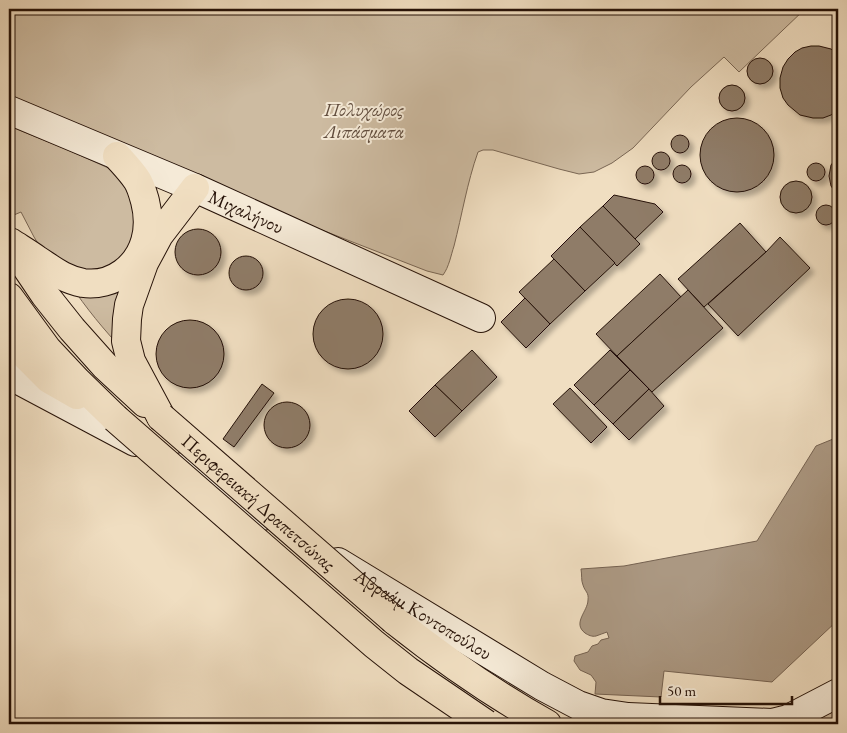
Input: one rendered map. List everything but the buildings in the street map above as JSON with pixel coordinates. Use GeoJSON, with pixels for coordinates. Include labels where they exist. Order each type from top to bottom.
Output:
{"type":"FeatureCollection","features":[{"type":"Feature","properties":{"kind":"main road"},"geometry":{"type":"LineString","coordinates":[[10,241],[52,271],[70,280],[101,283],[119,276],[131,267],[141,254],[148,234],[147,210],[138,181],[118,156]]}},
{"type":"Feature","properties":{"kind":"main road"},"geometry":{"type":"LineString","coordinates":[[147,210],[161,196],[188,185]]}},
{"type":"Feature","properties":{"kind":"main road"},"geometry":{"type":"LineString","coordinates":[[161,418],[134,367],[127,347],[128,312],[144,263],[188,185]]}},
{"type":"Feature","properties":{"kind":"main road","name":"Περιφερειακή Δραπετσώνας"},"geometry":{"type":"LineString","coordinates":[[10,241],[45,295],[72,329],[104,366],[161,418],[394,620],[462,671],[547,724]]}},
{"type":"Feature","properties":{"kind":"main road","name":"Περιφερειακή Δραπετσώνας"},"geometry":{"type":"LineString","coordinates":[[14,305],[53,355],[115,418],[374,644],[486,724]]}},
{"type":"Feature","properties":{"kind":"main road"},"geometry":{"type":"LineString","coordinates":[[9,339],[49,379],[115,418]]}},
{"type":"Feature","properties":{"kind":"street","name":"Μιχαλήνου"},"geometry":{"type":"LineString","coordinates":[[9,110],[188,185],[481,318]]}},
{"type":"Feature","properties":{"kind":"street","name":"Αβραάμ Κοντοπούλου"},"geometry":{"type":"LineString","coordinates":[[9,375],[196,475],[542,686],[578,705],[601,713],[628,717],[772,723],[788,718],[838,693]]}},
{"type":"Feature","properties":{"kind":"green space","name":"Πολυχώρος Λιπάσματα"},"geometry":{"type":"Polygon","coordinates":[[[9,9],[805,9],[739,72],[724,57],[691,87],[633,148],[612,163],[594,172],[579,174],[493,150],[478,152],[454,246],[443,275],[427,271],[291,218],[9,102],[9,9]]]}},
{"type":"Feature","properties":{"kind":"green space"},"geometry":{"type":"Polygon","coordinates":[[[9,126],[115,171],[133,191],[135,240],[116,264],[91,275],[46,256],[21,212],[9,217],[9,126]]]}},
{"type":"Feature","properties":{"kind":"green space"},"geometry":{"type":"Polygon","coordinates":[[[70,284],[123,289],[124,351],[82,302],[70,284]]]}},
{"type":"Feature","properties":{"kind":"green space"},"geometry":{"type":"Polygon","coordinates":[[[838,709],[838,724],[807,724],[838,709]]]}},
{"type":"Feature","properties":{"kind":"shaded area"},"geometry":{"type":"Polygon","coordinates":[[[838,437],[838,620],[772,682],[664,671],[661,697],[595,694],[596,682],[591,675],[580,670],[574,661],[575,656],[588,652],[592,646],[598,644],[601,640],[609,638],[607,632],[597,636],[590,636],[581,629],[580,621],[588,597],[582,583],[581,569],[624,566],[757,541],[816,446],[838,437]]]}}]}
